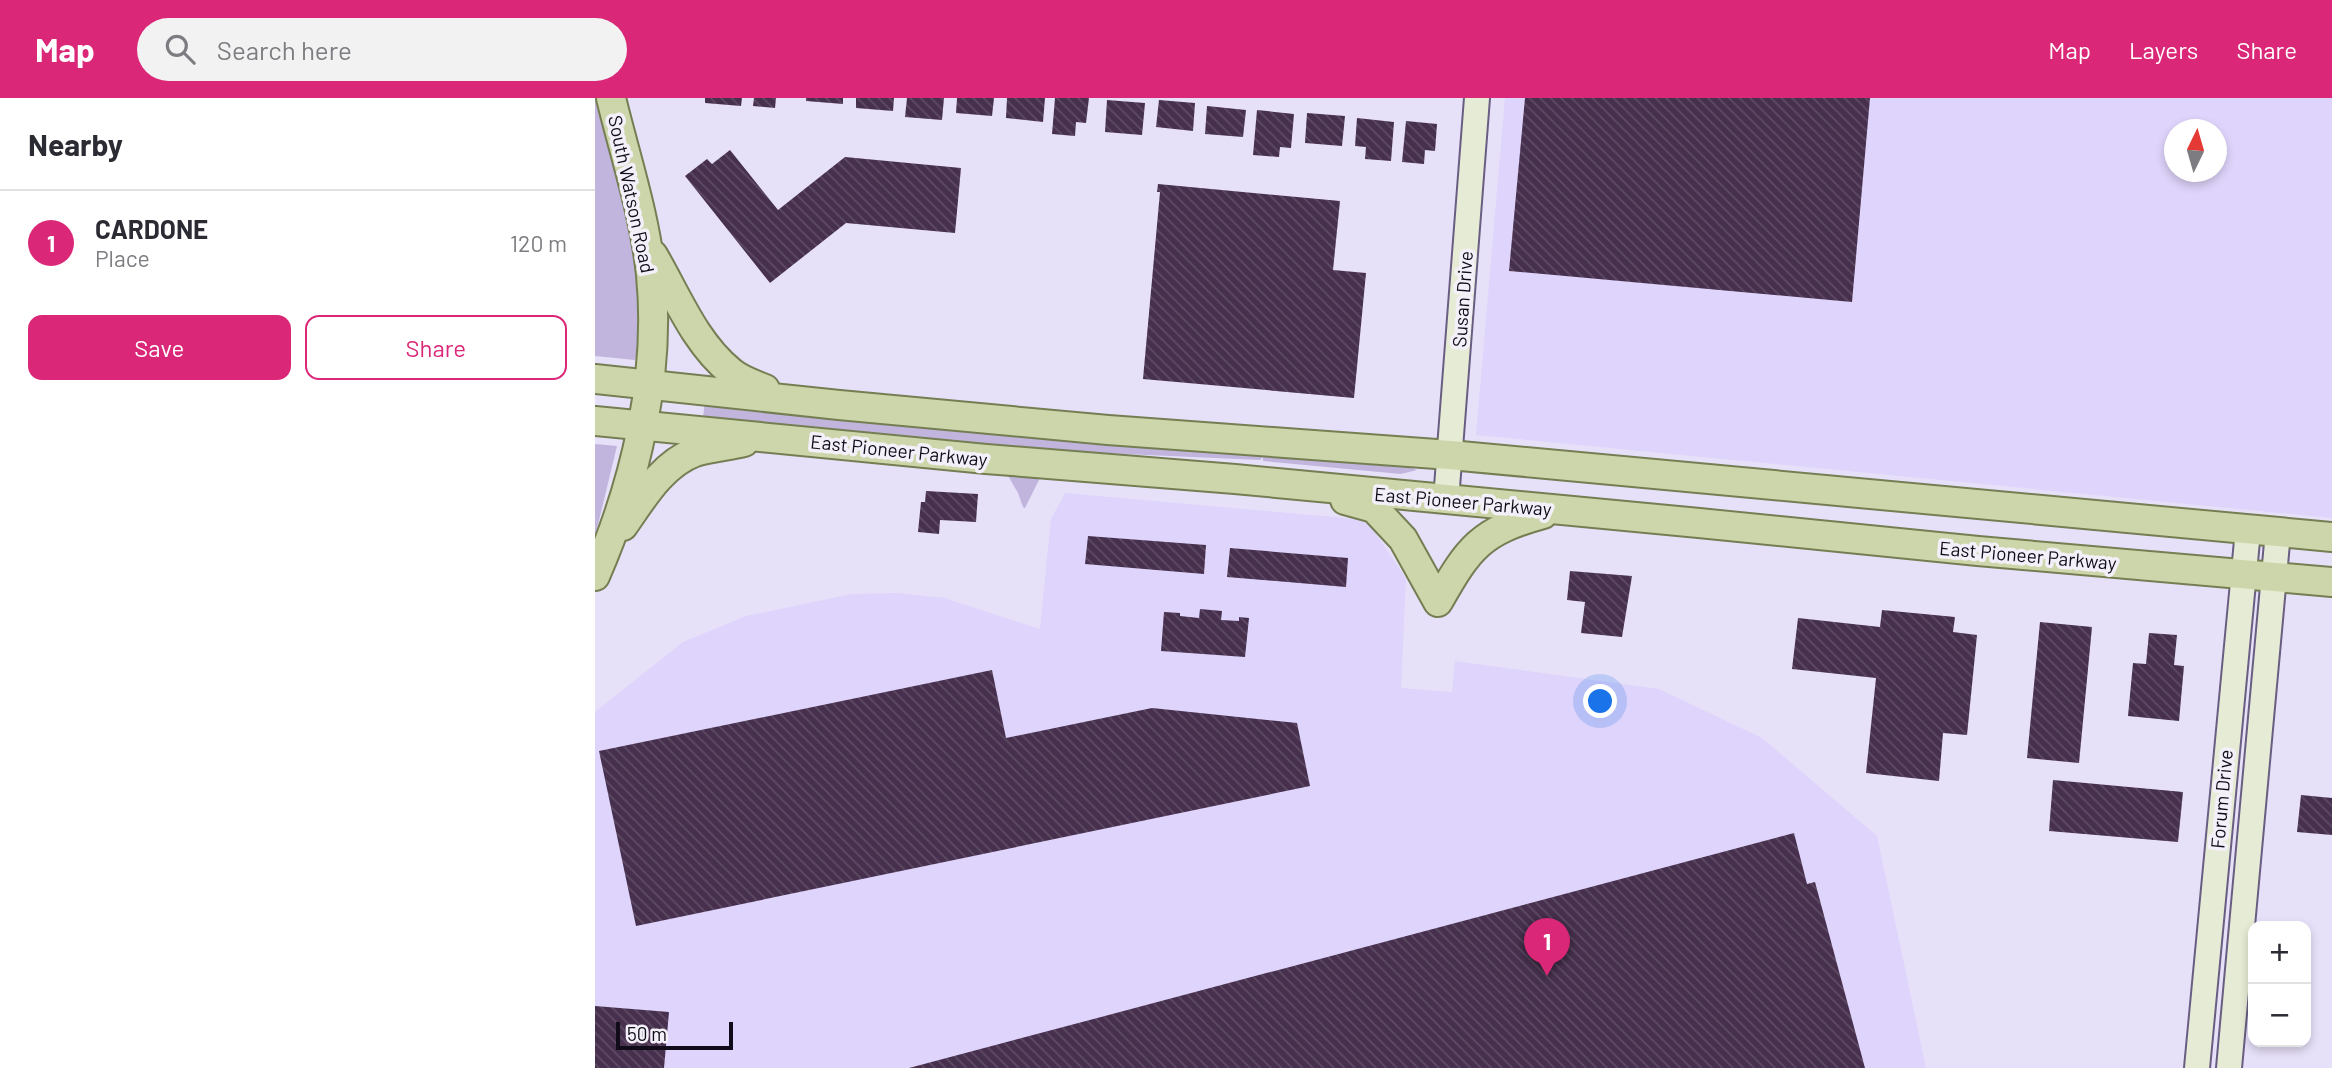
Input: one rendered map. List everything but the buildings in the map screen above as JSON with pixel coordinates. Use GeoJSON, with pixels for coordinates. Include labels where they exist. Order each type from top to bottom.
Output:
{"type":"FeatureCollection","features":[{"type":"Feature","properties":{"kind":"main road","name":"South Watson Road"},"geometry":{"type":"LineString","coordinates":[[595,576],[607,549],[642,424],[652,329],[647,245],[611,98]]}},
{"type":"Feature","properties":{"kind":"main road"},"geometry":{"type":"LineString","coordinates":[[647,245],[675,297],[714,356],[733,374],[783,398]]}},
{"type":"Feature","properties":{"kind":"main road","name":"East Pioneer Parkway"},"geometry":{"type":"LineString","coordinates":[[595,379],[1180,436],[1450,455],[2332,537]]}},
{"type":"Feature","properties":{"kind":"main road","name":"East Pioneer Parkway"},"geometry":{"type":"LineString","coordinates":[[595,421],[2332,582]]}},
{"type":"Feature","properties":{"kind":"main road"},"geometry":{"type":"LineString","coordinates":[[607,549],[660,476],[676,463],[695,452],[767,437]]}},
{"type":"Feature","properties":{"kind":"main road"},"geometry":{"type":"LineString","coordinates":[[1292,485],[1374,508],[1403,539],[1438,602],[1458,566],[1484,537],[1517,521],[1557,510]]}},
{"type":"Feature","properties":{"kind":"street","name":"Susan Drive"},"geometry":{"type":"LineString","coordinates":[[1446,500],[1477,98]]}},
{"type":"Feature","properties":{"kind":"street","name":"Forum Drive"},"geometry":{"type":"LineString","coordinates":[[2197,1068],[2248,530]]}},
{"type":"Feature","properties":{"kind":"street","name":"Forum Drive"},"geometry":{"type":"LineString","coordinates":[[2229,1068],[2278,532]]}},
{"type":"Feature","properties":{"kind":"street"},"geometry":{"type":"LineString","coordinates":[[2215,861],[2248,864]]}},
{"type":"Feature","properties":{"kind":"shaded area"},"geometry":{"type":"Polygon","coordinates":[[[595,98],[599,98],[637,263],[640,297],[635,360],[595,356],[595,98]]]}},
{"type":"Feature","properties":{"kind":"shaded area"},"geometry":{"type":"Polygon","coordinates":[[[1505,98],[2332,98],[2332,518],[1476,435],[1505,98]]]}},
{"type":"Feature","properties":{"kind":"shaded area"},"geometry":{"type":"Polygon","coordinates":[[[705,399],[1402,464],[1417,470],[1401,474],[1263,461],[1263,457],[1260,460],[1056,451],[703,418],[705,399]]]}},
{"type":"Feature","properties":{"kind":"shaded area"},"geometry":{"type":"Polygon","coordinates":[[[595,444],[617,446],[595,537],[595,444]]]}},
{"type":"Feature","properties":{"kind":"shaded area"},"geometry":{"type":"Polygon","coordinates":[[[1007,474],[1041,476],[1025,508],[1023,507],[1007,474]]]}},
{"type":"Feature","properties":{"kind":"shaded area"},"geometry":{"type":"Polygon","coordinates":[[[1065,493],[1367,520],[1406,579],[1401,688],[1452,692],[1455,661],[1659,689],[1762,738],[1877,836],[1926,1068],[595,1068],[595,712],[683,642],[746,616],[852,594],[898,593],[944,598],[1040,629],[1051,519],[1065,493]]]}},
{"type":"Feature","properties":{"kind":"place","name":"CARDONE"},"geometry":{"type":"Point","coordinates":[1547,976]}}]}
